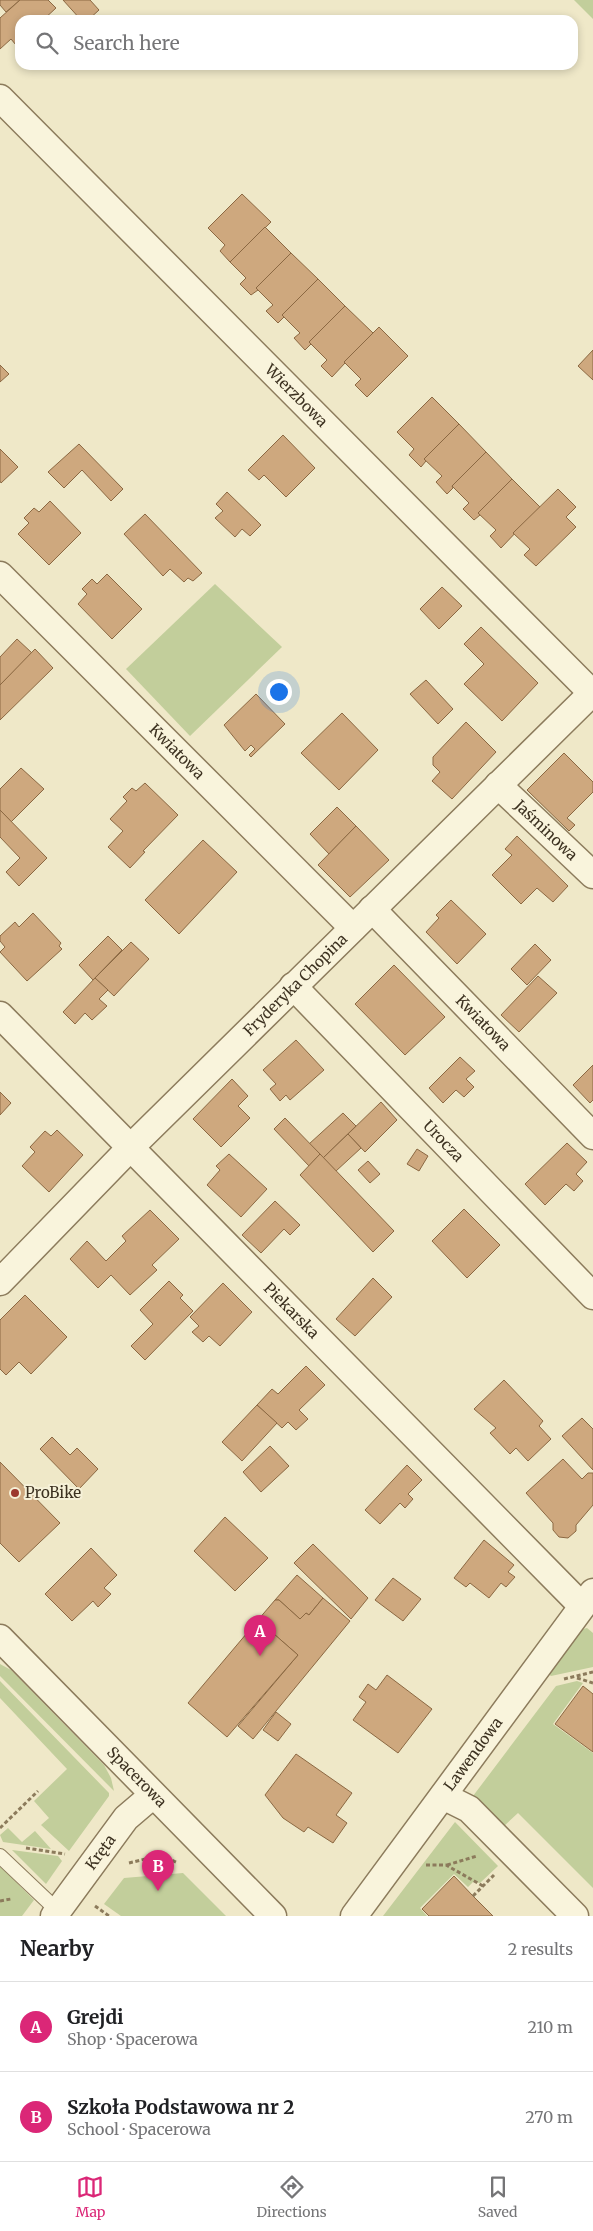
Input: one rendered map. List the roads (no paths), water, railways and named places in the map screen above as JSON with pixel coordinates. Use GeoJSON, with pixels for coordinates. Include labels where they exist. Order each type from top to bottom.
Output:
{"type":"FeatureCollection","features":[{"type":"Feature","properties":{"kind":"street","name":"Wierzbowa"},"geometry":{"type":"LineString","coordinates":[[0,98],[593,693]]}},
{"type":"Feature","properties":{"kind":"street","name":"Kwiatowa"},"geometry":{"type":"LineString","coordinates":[[0,575],[353,928]]}},
{"type":"Feature","properties":{"kind":"street","name":"Fryderyka Chopina"},"geometry":{"type":"LineString","coordinates":[[0,1282],[293,986],[593,693]]}},
{"type":"Feature","properties":{"kind":"street","name":"Jaśminowa"},"geometry":{"type":"LineString","coordinates":[[498,785],[593,875]]}},
{"type":"Feature","properties":{"kind":"street","name":"Kwiatowa"},"geometry":{"type":"LineString","coordinates":[[372,909],[593,1136]]}},
{"type":"Feature","properties":{"kind":"street","name":"Urocza"},"geometry":{"type":"LineString","coordinates":[[293,986],[593,1296]]}},
{"type":"Feature","properties":{"kind":"street","name":"Piekarska"},"geometry":{"type":"LineString","coordinates":[[0,1015],[588,1599]]}},
{"type":"Feature","properties":{"kind":"street","name":"Lawendowa"},"geometry":{"type":"LineString","coordinates":[[354,1916],[588,1599]]}},
{"type":"Feature","properties":{"kind":"street","name":"Spacerowa"},"geometry":{"type":"LineString","coordinates":[[0,1638],[153,1796],[273,1916]]}},
{"type":"Feature","properties":{"kind":"street","name":"Kręta"},"geometry":{"type":"LineString","coordinates":[[56,1914],[126,1818],[153,1796]]}},
{"type":"Feature","properties":{"kind":"street"},"geometry":{"type":"LineString","coordinates":[[443,1796],[470,1809],[575,1916]]}},
{"type":"Feature","properties":{"kind":"lane"},"geometry":{"type":"LineString","coordinates":[[0,1856],[56,1914]]}},
{"type":"Feature","properties":{"kind":"place","name":"ProBike"},"geometry":{"type":"Point","coordinates":[15,1493]}},
{"type":"Feature","properties":{"kind":"place","name":"Grejdi"},"geometry":{"type":"Point","coordinates":[260,1656]}},
{"type":"Feature","properties":{"kind":"place","name":"Szkoła Podstawowa nr 2"},"geometry":{"type":"Point","coordinates":[158,1891]}}]}
